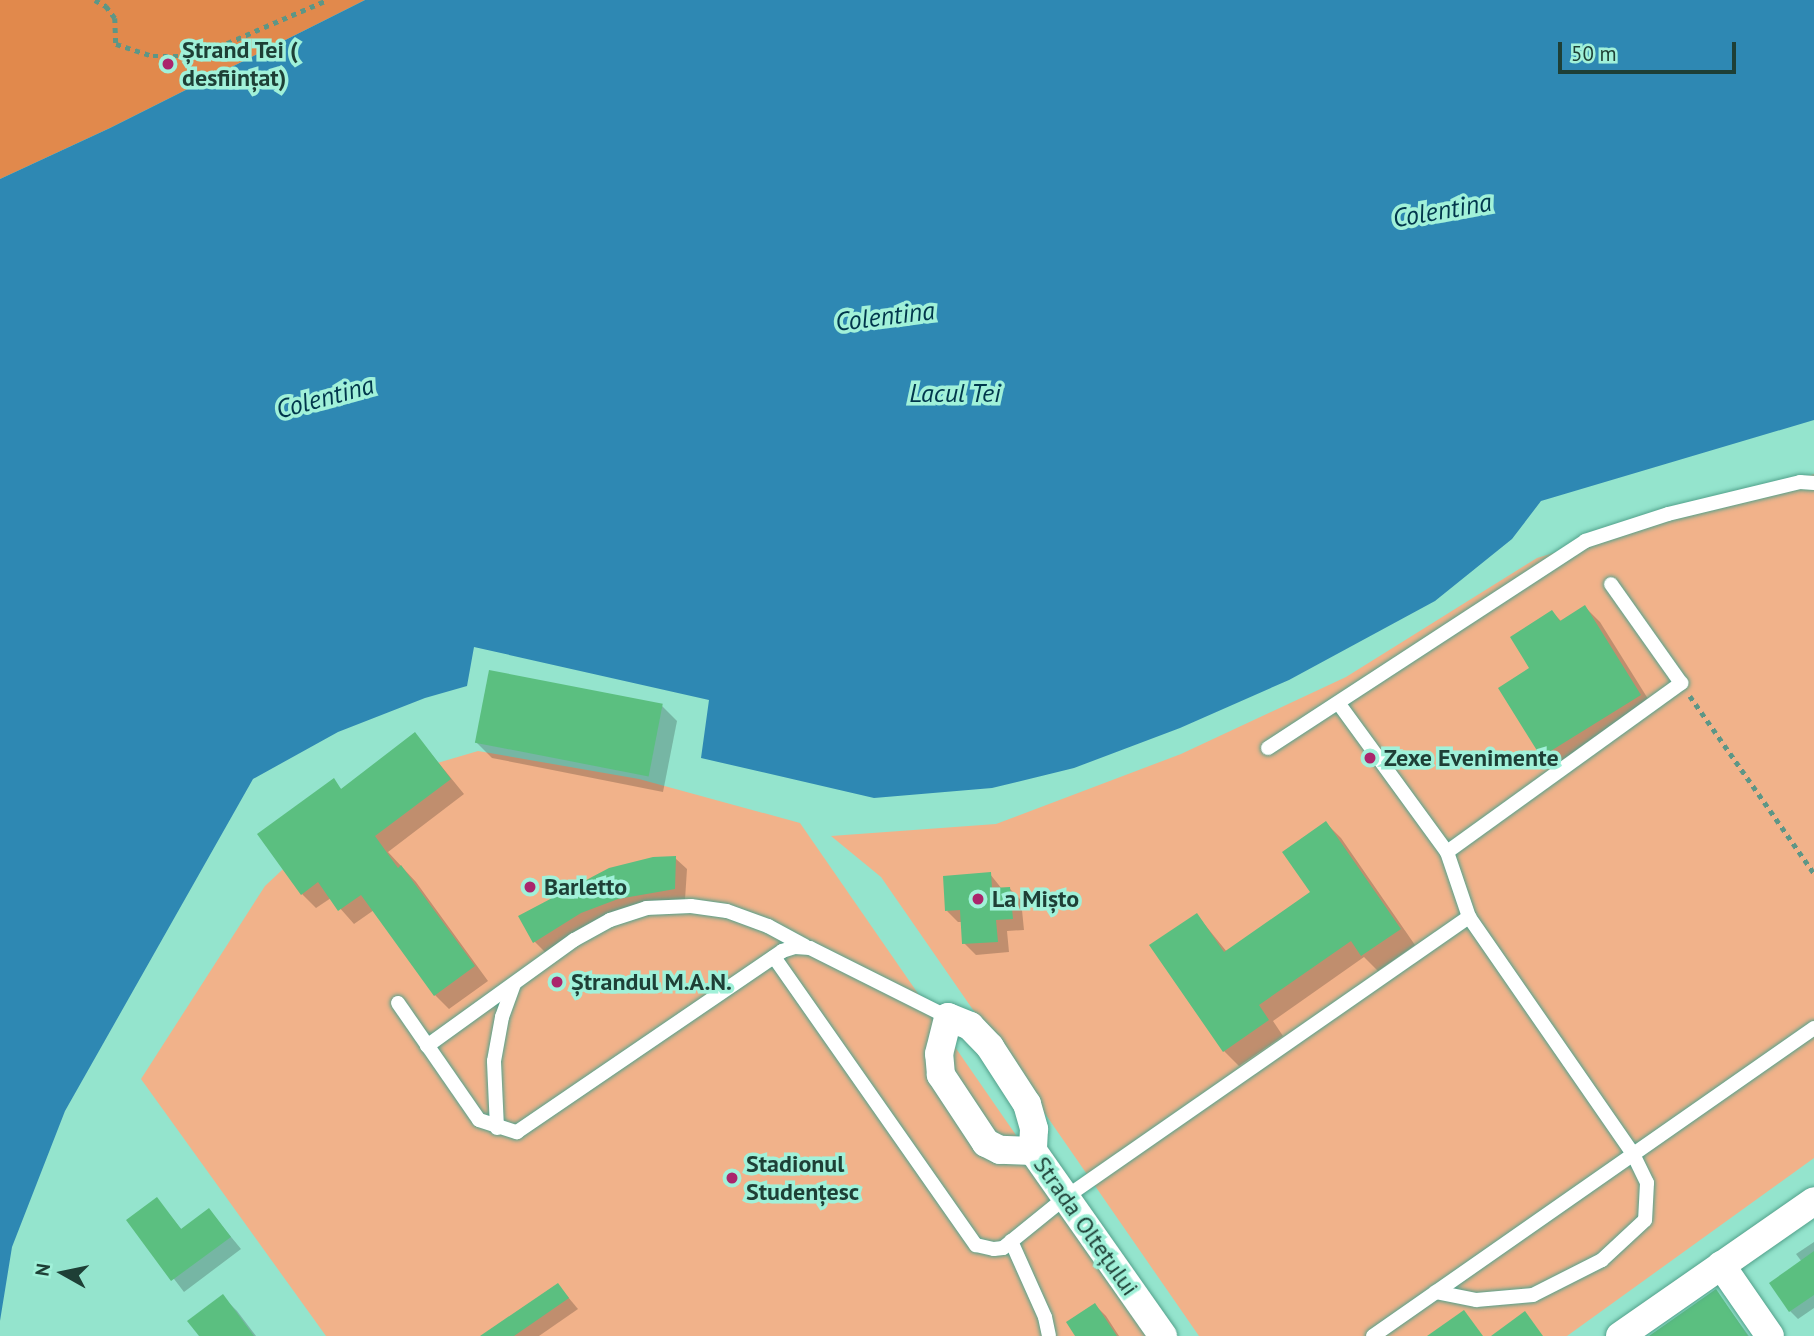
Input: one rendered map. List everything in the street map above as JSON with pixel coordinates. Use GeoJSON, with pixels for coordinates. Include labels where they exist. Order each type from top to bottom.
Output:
{"type":"FeatureCollection","features":[{"type":"Feature","properties":{"kind":"street","name":"Strada Oltețului"},"geometry":{"type":"LineString","coordinates":[[948,1017],[970,1026],[983,1040],[1027,1104],[1034,1129],[1033,1151],[1163,1336]]}},
{"type":"Feature","properties":{"kind":"street"},"geometry":{"type":"LineString","coordinates":[[948,1017],[939,1054],[941,1075],[986,1143],[1000,1150],[1033,1151]]}},
{"type":"Feature","properties":{"kind":"street"},"geometry":{"type":"LineString","coordinates":[[1620,1336],[1814,1201]]}},
{"type":"Feature","properties":{"kind":"street"},"geometry":{"type":"LineString","coordinates":[[1721,1265],[1770,1336]]}},
{"type":"Feature","properties":{"kind":"lane"},"geometry":{"type":"LineString","coordinates":[[1268,748],[1585,541],[1668,514],[1800,482],[1814,483]]}},
{"type":"Feature","properties":{"kind":"lane"},"geometry":{"type":"LineString","coordinates":[[1447,852],[1681,683],[1611,584]]}},
{"type":"Feature","properties":{"kind":"lane"},"geometry":{"type":"LineString","coordinates":[[1339,704],[1447,852],[1469,916],[1633,1154],[1647,1184],[1645,1220],[1602,1260],[1533,1295],[1476,1300],[1436,1292]]}},
{"type":"Feature","properties":{"kind":"lane"},"geometry":{"type":"LineString","coordinates":[[427,1046],[574,940],[610,920],[646,908],[691,906],[727,911],[768,926],[948,1017]]}},
{"type":"Feature","properties":{"kind":"lane"},"geometry":{"type":"LineString","coordinates":[[774,957],[976,1245],[994,1250],[1003,1248],[1066,1197],[1469,916]]}},
{"type":"Feature","properties":{"kind":"lane"},"geometry":{"type":"LineString","coordinates":[[398,1003],[480,1120],[517,1132],[774,957],[795,947],[810,948]]}},
{"type":"Feature","properties":{"kind":"lane"},"geometry":{"type":"LineString","coordinates":[[498,1128],[494,1061],[502,1017],[514,984]]}},
{"type":"Feature","properties":{"kind":"lane"},"geometry":{"type":"LineString","coordinates":[[1373,1336],[1814,1028]]}},
{"type":"Feature","properties":{"kind":"lane"},"geometry":{"type":"LineString","coordinates":[[1011,1241],[1045,1317],[1049,1336]]}},
{"type":"Feature","properties":{"kind":"path"},"geometry":{"type":"LineString","coordinates":[[95,0],[106,6],[115,18],[116,44],[153,56],[188,56],[218,47],[327,0]]}},
{"type":"Feature","properties":{"kind":"path"},"geometry":{"type":"LineString","coordinates":[[1681,683],[1814,873]]}},
{"type":"Feature","properties":{"kind":"shaded area"},"geometry":{"type":"Polygon","coordinates":[[[0,0],[365,0],[110,128],[0,179],[0,0]]]}},
{"type":"Feature","properties":{"kind":"shaded area"},"geometry":{"type":"Polygon","coordinates":[[[1814,474],[1814,1158],[1567,1336],[1199,1336],[881,877],[831,836],[996,824],[1181,754],[1346,677],[1537,558],[1814,474]]]}},
{"type":"Feature","properties":{"kind":"shaded area","name":"Ștrandul M.A.N."},"geometry":{"type":"Polygon","coordinates":[[[478,751],[639,779],[800,823],[1155,1336],[326,1336],[141,1079],[265,886],[313,841],[417,769],[478,751]]]}},
{"type":"Feature","properties":{"kind":"water","name":"Lacul Tei"},"geometry":{"type":"Polygon","coordinates":[[[365,0],[1814,0],[1814,420],[1541,501],[1512,539],[1435,601],[1289,680],[1180,728],[1074,768],[992,788],[874,798],[701,758],[709,700],[474,647],[467,686],[425,698],[338,732],[253,779],[65,1111],[12,1247],[0,1321],[0,179],[110,128],[365,0]]]}},
{"type":"Feature","properties":{"kind":"building"},"geometry":{"type":"Polygon","coordinates":[[[1585,605],[1641,695],[1541,757],[1498,688],[1529,668],[1510,637],[1552,610],[1560,621],[1585,605]]]}},
{"type":"Feature","properties":{"kind":"building"},"geometry":{"type":"Polygon","coordinates":[[[489,670],[663,704],[649,776],[475,743],[489,670]]]}},
{"type":"Feature","properties":{"kind":"building"},"geometry":{"type":"Polygon","coordinates":[[[415,732],[451,779],[375,836],[398,868],[401,865],[475,966],[434,996],[361,895],[338,911],[318,882],[301,895],[257,834],[334,778],[341,789],[415,732]]]}},
{"type":"Feature","properties":{"kind":"building"},"geometry":{"type":"Polygon","coordinates":[[[1326,821],[1401,929],[1361,956],[1351,941],[1259,1005],[1269,1020],[1223,1052],[1149,945],[1197,913],[1224,952],[1310,892],[1282,852],[1326,821]]]}},
{"type":"Feature","properties":{"kind":"building"},"geometry":{"type":"Polygon","coordinates":[[[676,856],[675,889],[618,899],[581,913],[533,943],[518,916],[609,868],[653,857],[676,856]]]}},
{"type":"Feature","properties":{"kind":"building","name":"La Mișto"},"geometry":{"type":"Polygon","coordinates":[[[991,872],[992,888],[1010,887],[1013,919],[996,920],[998,942],[962,944],[960,910],[945,911],[943,876],[991,872]]]}},
{"type":"Feature","properties":{"kind":"building"},"geometry":{"type":"Polygon","coordinates":[[[157,1197],[181,1229],[209,1208],[231,1237],[171,1281],[126,1220],[157,1197]]]}},
{"type":"Feature","properties":{"kind":"building"},"geometry":{"type":"Polygon","coordinates":[[[1814,1251],[1814,1295],[1789,1312],[1769,1283],[1814,1251]]]}},
{"type":"Feature","properties":{"kind":"building"},"geometry":{"type":"Polygon","coordinates":[[[558,1283],[569,1298],[514,1336],[480,1336],[558,1283]]]}},
{"type":"Feature","properties":{"kind":"building"},"geometry":{"type":"Polygon","coordinates":[[[1716,1289],[1748,1336],[1649,1336],[1716,1289]]]}},
{"type":"Feature","properties":{"kind":"building"},"geometry":{"type":"Polygon","coordinates":[[[223,1294],[254,1336],[199,1336],[187,1321],[223,1294]]]}},
{"type":"Feature","properties":{"kind":"building"},"geometry":{"type":"Polygon","coordinates":[[[1095,1303],[1117,1336],[1075,1336],[1066,1322],[1095,1303]]]}},
{"type":"Feature","properties":{"kind":"building"},"geometry":{"type":"Polygon","coordinates":[[[1464,1310],[1483,1336],[1427,1336],[1464,1310]]]}},
{"type":"Feature","properties":{"kind":"building"},"geometry":{"type":"Polygon","coordinates":[[[1525,1311],[1543,1336],[1491,1336],[1525,1311]]]}},
{"type":"Feature","properties":{"kind":"place","name":"Ștrand Tei ( desființat)"},"geometry":{"type":"Point","coordinates":[168,64]}},
{"type":"Feature","properties":{"kind":"place","name":"Zexe Evenimente"},"geometry":{"type":"Point","coordinates":[1370,758]}},
{"type":"Feature","properties":{"kind":"place","name":"Barletto"},"geometry":{"type":"Point","coordinates":[530,887]}},
{"type":"Feature","properties":{"kind":"place","name":"La Mișto"},"geometry":{"type":"Point","coordinates":[978,899]}},
{"type":"Feature","properties":{"kind":"place","name":"Ștrandul M.A.N."},"geometry":{"type":"Point","coordinates":[557,982]}},
{"type":"Feature","properties":{"kind":"place","name":"Stadionul Studențesc"},"geometry":{"type":"Point","coordinates":[732,1178]}},
{"type":"Feature","properties":{"kind":"water label","name":"Colentina"},"geometry":{"type":"Point","coordinates":[1442,210]}},
{"type":"Feature","properties":{"kind":"water label","name":"Colentina"},"geometry":{"type":"Point","coordinates":[885,316]}},
{"type":"Feature","properties":{"kind":"water label","name":"Colentina"},"geometry":{"type":"Point","coordinates":[325,397]}}]}
